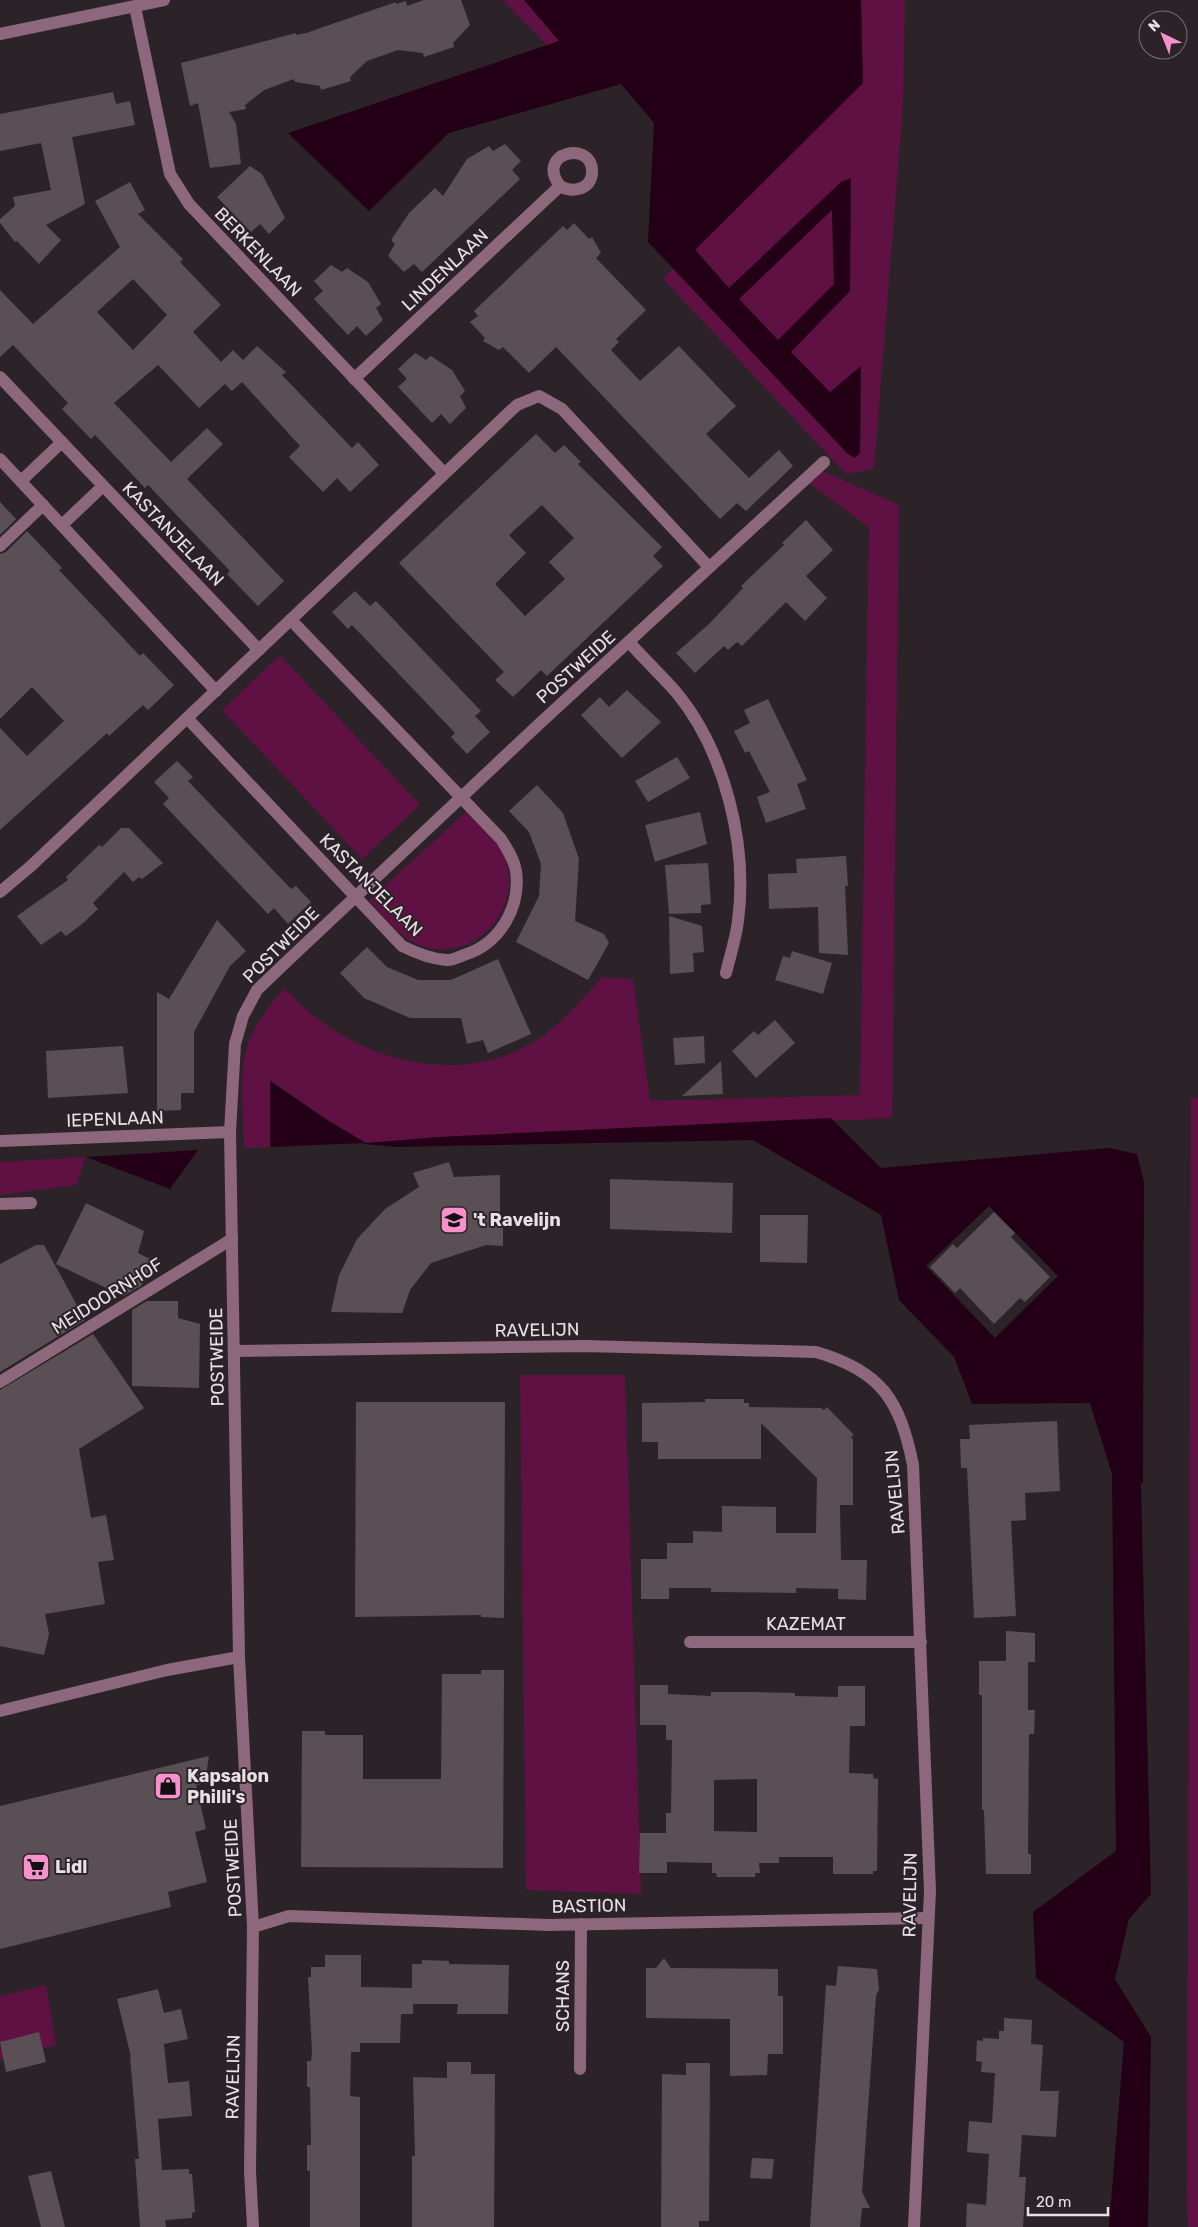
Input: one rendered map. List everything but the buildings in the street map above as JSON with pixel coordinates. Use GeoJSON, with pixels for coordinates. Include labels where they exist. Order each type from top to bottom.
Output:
{"type":"FeatureCollection","features":[{"type":"Feature","properties":{"kind":"street"},"geometry":{"type":"LineString","coordinates":[[0,34],[164,0]]}},
{"type":"Feature","properties":{"kind":"street","name":"BERKENLAAN"},"geometry":{"type":"LineString","coordinates":[[135,7],[170,174],[189,204],[444,473]]}},
{"type":"Feature","properties":{"kind":"street","name":"LINDENLAAN"},"geometry":{"type":"LineString","coordinates":[[354,379],[560,186]]}},
{"type":"Feature","properties":{"kind":"street","name":"KASTANJELAAN"},"geometry":{"type":"LineString","coordinates":[[0,377],[259,650]]}},
{"type":"Feature","properties":{"kind":"street"},"geometry":{"type":"LineString","coordinates":[[0,892],[31,866],[517,405],[540,396],[562,409],[709,567]]}},
{"type":"Feature","properties":{"kind":"street"},"geometry":{"type":"LineString","coordinates":[[20,481],[62,442]]}},
{"type":"Feature","properties":{"kind":"street"},"geometry":{"type":"LineString","coordinates":[[0,459],[216,691]]}},
{"type":"Feature","properties":{"kind":"street","name":"POSTWEIDE"},"geometry":{"type":"LineString","coordinates":[[253,1927],[239,1657],[230,1132],[235,1044],[243,1016],[257,990],[461,797],[824,462]]}},
{"type":"Feature","properties":{"kind":"street","name":"KASTANJELAAN"},"geometry":{"type":"LineString","coordinates":[[62,525],[103,486]]}},
{"type":"Feature","properties":{"kind":"street"},"geometry":{"type":"LineString","coordinates":[[0,546],[43,505]]}},
{"type":"Feature","properties":{"kind":"street","name":"KASTANJELAAN"},"geometry":{"type":"LineString","coordinates":[[187,718],[402,946],[416,954],[448,961],[473,953],[495,938],[512,912],[516,895],[516,870],[510,854],[501,839],[291,620]]}},
{"type":"Feature","properties":{"kind":"street"},"geometry":{"type":"LineString","coordinates":[[629,642],[676,693],[704,734],[721,775],[733,814],[740,853],[738,920],[726,972]]}},
{"type":"Feature","properties":{"kind":"street","name":"IEPENLAAN"},"geometry":{"type":"LineString","coordinates":[[0,1141],[230,1132]]}},
{"type":"Feature","properties":{"kind":"street"},"geometry":{"type":"LineString","coordinates":[[0,1204],[31,1203]]}},
{"type":"Feature","properties":{"kind":"street","name":"MEIDOORNHOF"},"geometry":{"type":"LineString","coordinates":[[0,1382],[232,1239]]}},
{"type":"Feature","properties":{"kind":"street","name":"RAVELIJN"},"geometry":{"type":"LineString","coordinates":[[235,1351],[585,1346],[816,1352],[840,1359],[862,1371],[880,1387],[895,1406],[906,1429],[913,1465],[930,1891],[914,2227]]}},
{"type":"Feature","properties":{"kind":"street","name":"KAZEMAT"},"geometry":{"type":"LineString","coordinates":[[690,1642],[921,1642]]}},
{"type":"Feature","properties":{"kind":"street"},"geometry":{"type":"LineString","coordinates":[[0,1711],[167,1670],[239,1657]]}},
{"type":"Feature","properties":{"kind":"street","name":"BASTION"},"geometry":{"type":"LineString","coordinates":[[253,1927],[288,1916],[548,1925],[928,1918]]}},
{"type":"Feature","properties":{"kind":"street","name":"SCHANS"},"geometry":{"type":"LineString","coordinates":[[580,2069],[581,1924]]}},
{"type":"Feature","properties":{"kind":"street","name":"RAVELIJN"},"geometry":{"type":"LineString","coordinates":[[253,1927],[250,2171],[253,2227]]}},
{"type":"Feature","properties":{"kind":"shaded area"},"geometry":{"type":"Polygon","coordinates":[[[503,0],[524,0],[560,40],[548,46],[503,0]]]}},
{"type":"Feature","properties":{"kind":"shaded area"},"geometry":{"type":"Polygon","coordinates":[[[524,0],[861,0],[863,83],[695,250],[729,288],[841,182],[851,178],[850,291],[791,352],[830,392],[861,366],[860,453],[855,458],[848,454],[648,242],[654,123],[621,84],[449,133],[369,211],[288,133],[559,41],[524,0]],[[832,210],[739,299],[778,340],[834,284],[832,210]]]}},
{"type":"Feature","properties":{"kind":"shaded area"},"geometry":{"type":"Polygon","coordinates":[[[861,0],[905,0],[903,104],[874,469],[846,474],[663,279],[673,268],[848,454],[852,457],[860,453],[861,367],[830,393],[790,352],[850,291],[841,182],[729,288],[695,249],[863,83],[861,0]]]}},
{"type":"Feature","properties":{"kind":"shaded area"},"geometry":{"type":"Polygon","coordinates":[[[832,209],[834,284],[779,341],[739,299],[832,209]]]}},
{"type":"Feature","properties":{"kind":"shaded area"},"geometry":{"type":"Polygon","coordinates":[[[822,471],[899,505],[892,1118],[366,1143],[329,1121],[271,1081],[270,1147],[244,1148],[242,1078],[246,1051],[261,1018],[285,988],[311,1013],[341,1035],[374,1051],[409,1061],[446,1065],[481,1062],[516,1051],[555,1026],[602,977],[633,979],[650,1101],[860,1095],[869,527],[809,483],[822,471]]]}},
{"type":"Feature","properties":{"kind":"shaded area"},"geometry":{"type":"Polygon","coordinates":[[[280,655],[420,805],[362,859],[222,710],[280,655]]]}},
{"type":"Feature","properties":{"kind":"shaded area"},"geometry":{"type":"Polygon","coordinates":[[[466,812],[500,848],[509,875],[508,895],[500,914],[488,930],[473,941],[454,948],[434,949],[413,942],[400,934],[369,900],[466,812]]]}},
{"type":"Feature","properties":{"kind":"shaded area"},"geometry":{"type":"Polygon","coordinates":[[[270,1081],[329,1121],[366,1143],[438,1137],[831,1118],[881,1168],[1109,1148],[1137,1154],[1144,1182],[1143,1483],[1141,1483],[1151,1894],[1129,1919],[1115,1979],[1151,2037],[1148,2227],[1109,2227],[1124,2042],[1036,1978],[1033,1912],[1116,1851],[1112,1474],[1090,1403],[972,1404],[954,1357],[899,1300],[881,1215],[753,1140],[395,1147],[364,1143],[270,1147],[270,1081]],[[989,1206],[926,1266],[995,1338],[1058,1276],[989,1206]]]}},
{"type":"Feature","properties":{"kind":"shaded area"},"geometry":{"type":"Polygon","coordinates":[[[1191,1098],[1198,1098],[1198,2227],[1188,2227],[1187,2191],[1191,1098]]]}},
{"type":"Feature","properties":{"kind":"shaded area"},"geometry":{"type":"Polygon","coordinates":[[[198,1150],[170,1189],[86,1157],[198,1150]]]}},
{"type":"Feature","properties":{"kind":"shaded area"},"geometry":{"type":"Polygon","coordinates":[[[86,1157],[76,1185],[0,1195],[0,1162],[86,1157]]]}},
{"type":"Feature","properties":{"kind":"shaded area"},"geometry":{"type":"Polygon","coordinates":[[[520,1375],[625,1375],[641,1894],[526,1890],[520,1375]]]}},
{"type":"Feature","properties":{"kind":"shaded area"},"geometry":{"type":"Polygon","coordinates":[[[46,1985],[56,2045],[0,2060],[0,1996],[46,1985]]]}},
{"type":"Feature","properties":{"kind":"place","name":"'t Ravelijn"},"geometry":{"type":"Point","coordinates":[454,1220]}},
{"type":"Feature","properties":{"kind":"place","name":"Kapsalon Philli's"},"geometry":{"type":"Point","coordinates":[168,1786]}},
{"type":"Feature","properties":{"kind":"place","name":"Lidl"},"geometry":{"type":"Point","coordinates":[36,1867]}}]}
